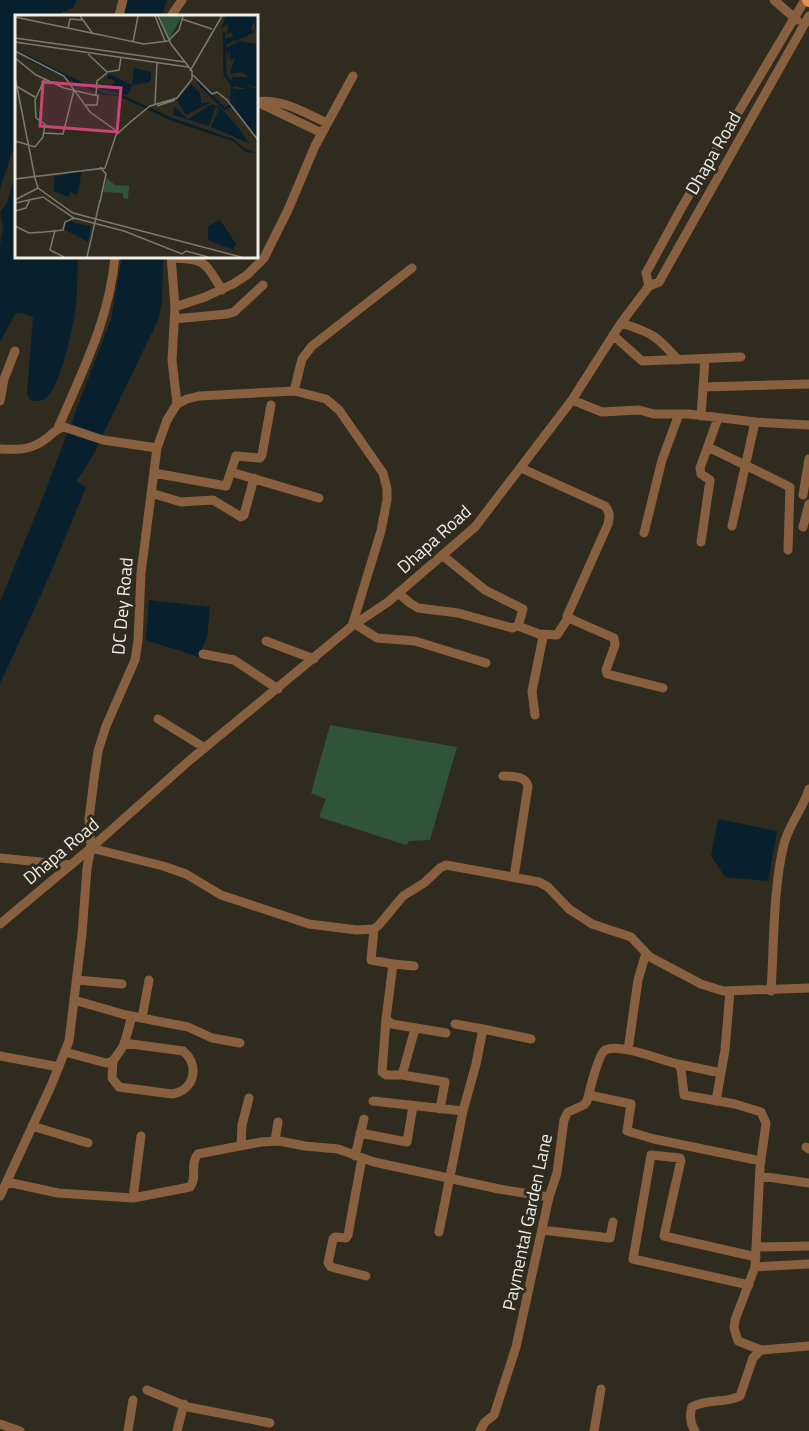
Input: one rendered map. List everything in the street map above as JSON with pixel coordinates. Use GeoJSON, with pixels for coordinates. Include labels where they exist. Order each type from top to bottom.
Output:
{"type":"FeatureCollection","features":[{"type":"Feature","properties":{"kind":"street"},"geometry":{"type":"LineString","coordinates":[[119,15],[123,0]]}},
{"type":"Feature","properties":{"kind":"street"},"geometry":{"type":"LineString","coordinates":[[172,15],[182,0]]}},
{"type":"Feature","properties":{"kind":"street"},"geometry":{"type":"LineString","coordinates":[[774,0],[794,17],[807,23]]}},
{"type":"Feature","properties":{"kind":"street"},"geometry":{"type":"LineString","coordinates":[[649,286],[646,273],[682,207],[794,17],[807,0]]}},
{"type":"Feature","properties":{"kind":"street","name":"Dhapa Road"},"geometry":{"type":"LineString","coordinates":[[0,924],[92,848],[205,748],[354,625],[398,593],[475,527],[572,399],[621,323],[649,286],[659,282],[807,23]]}},
{"type":"Feature","properties":{"kind":"street"},"geometry":{"type":"LineString","coordinates":[[175,307],[222,290],[247,275],[264,258],[322,133],[353,76]]}},
{"type":"Feature","properties":{"kind":"street"},"geometry":{"type":"LineString","coordinates":[[258,102],[273,101],[287,105],[327,123]]}},
{"type":"Feature","properties":{"kind":"street"},"geometry":{"type":"LineString","coordinates":[[258,102],[322,133]]}},
{"type":"Feature","properties":{"kind":"street"},"geometry":{"type":"LineString","coordinates":[[0,449],[24,450],[36,446],[61,428],[104,317],[113,278],[115,258]]}},
{"type":"Feature","properties":{"kind":"street"},"geometry":{"type":"LineString","coordinates":[[171,258],[175,307],[172,360],[177,404],[199,396],[294,391],[326,399],[339,410],[384,473],[387,489],[387,500],[378,541],[354,625],[377,638],[415,641],[486,663]]}},
{"type":"Feature","properties":{"kind":"street"},"geometry":{"type":"LineString","coordinates":[[183,258],[205,260],[222,290]]}},
{"type":"Feature","properties":{"kind":"street"},"geometry":{"type":"LineString","coordinates":[[294,391],[302,359],[312,346],[412,268]]}},
{"type":"Feature","properties":{"kind":"street"},"geometry":{"type":"LineString","coordinates":[[174,319],[234,312],[263,285]]}},
{"type":"Feature","properties":{"kind":"street"},"geometry":{"type":"LineString","coordinates":[[621,323],[646,331],[660,339],[678,360]]}},
{"type":"Feature","properties":{"kind":"street"},"geometry":{"type":"LineString","coordinates":[[613,335],[642,361],[741,357]]}},
{"type":"Feature","properties":{"kind":"street"},"geometry":{"type":"LineString","coordinates":[[0,401],[4,379],[15,351]]}},
{"type":"Feature","properties":{"kind":"street"},"geometry":{"type":"LineString","coordinates":[[701,416],[705,359]]}},
{"type":"Feature","properties":{"kind":"street"},"geometry":{"type":"LineString","coordinates":[[703,387],[809,384]]}},
{"type":"Feature","properties":{"kind":"street"},"geometry":{"type":"LineString","coordinates":[[572,399],[602,412],[630,410],[654,414],[809,425]]}},
{"type":"Feature","properties":{"kind":"street","name":"DC Dey Road"},"geometry":{"type":"LineString","coordinates":[[0,1196],[69,1041],[87,867],[92,848],[90,819],[98,751],[106,726],[135,660],[140,583],[157,448],[167,420],[177,404]]}},
{"type":"Feature","properties":{"kind":"street"},"geometry":{"type":"LineString","coordinates":[[154,473],[226,486],[236,456],[260,458],[262,455],[271,405]]}},
{"type":"Feature","properties":{"kind":"street"},"geometry":{"type":"LineString","coordinates":[[644,533],[662,460],[679,414]]}},
{"type":"Feature","properties":{"kind":"street"},"geometry":{"type":"LineString","coordinates":[[700,542],[710,480],[700,474],[700,468],[718,418]]}},
{"type":"Feature","properties":{"kind":"street"},"geometry":{"type":"LineString","coordinates":[[732,526],[756,422]]}},
{"type":"Feature","properties":{"kind":"street"},"geometry":{"type":"LineString","coordinates":[[61,428],[102,440],[157,448]]}},
{"type":"Feature","properties":{"kind":"street"},"geometry":{"type":"LineString","coordinates":[[708,447],[790,487],[788,550]]}},
{"type":"Feature","properties":{"kind":"street"},"geometry":{"type":"LineString","coordinates":[[803,495],[809,462]]}},
{"type":"Feature","properties":{"kind":"street"},"geometry":{"type":"LineString","coordinates":[[398,593],[418,608],[458,613],[512,628],[518,626],[539,634],[557,635],[568,618],[568,612],[608,524],[609,510],[605,506],[521,468]]}},
{"type":"Feature","properties":{"kind":"street"},"geometry":{"type":"LineString","coordinates":[[231,472],[319,498]]}},
{"type":"Feature","properties":{"kind":"street"},"geometry":{"type":"LineString","coordinates":[[152,493],[181,502],[213,500],[242,517],[254,478]]}},
{"type":"Feature","properties":{"kind":"street"},"geometry":{"type":"LineString","coordinates":[[803,527],[809,504]]}},
{"type":"Feature","properties":{"kind":"street"},"geometry":{"type":"LineString","coordinates":[[442,555],[485,590],[524,609],[518,626]]}},
{"type":"Feature","properties":{"kind":"street"},"geometry":{"type":"LineString","coordinates":[[568,618],[614,638],[615,645],[606,670],[607,674],[663,688]]}},
{"type":"Feature","properties":{"kind":"street"},"geometry":{"type":"LineString","coordinates":[[535,715],[532,691],[543,637],[539,634]]}},
{"type":"Feature","properties":{"kind":"street"},"geometry":{"type":"LineString","coordinates":[[266,641],[314,659]]}},
{"type":"Feature","properties":{"kind":"street"},"geometry":{"type":"LineString","coordinates":[[203,654],[234,660],[278,689]]}},
{"type":"Feature","properties":{"kind":"street"},"geometry":{"type":"LineString","coordinates":[[158,719],[205,748]]}},
{"type":"Feature","properties":{"kind":"street"},"geometry":{"type":"LineString","coordinates":[[503,776],[523,778],[527,781],[528,786],[514,877]]}},
{"type":"Feature","properties":{"kind":"street"},"geometry":{"type":"LineString","coordinates":[[771,991],[779,867],[791,825],[809,789]]}},
{"type":"Feature","properties":{"kind":"street"},"geometry":{"type":"LineString","coordinates":[[92,848],[171,868],[186,874],[221,895],[309,924],[357,930],[374,929],[383,922],[403,896],[446,865],[514,877],[539,882],[548,887],[570,909],[592,924],[631,937],[650,957],[701,984],[723,991],[809,988]]}},
{"type":"Feature","properties":{"kind":"street"},"geometry":{"type":"LineString","coordinates":[[0,858],[71,865]]}},
{"type":"Feature","properties":{"kind":"street"},"geometry":{"type":"LineString","coordinates":[[374,929],[371,960],[414,966]]}},
{"type":"Feature","properties":{"kind":"street"},"geometry":{"type":"LineString","coordinates":[[628,1050],[638,980],[646,953]]}},
{"type":"Feature","properties":{"kind":"street"},"geometry":{"type":"LineString","coordinates":[[393,964],[382,1072],[386,1075],[402,1075],[446,1082],[440,1109]]}},
{"type":"Feature","properties":{"kind":"street"},"geometry":{"type":"LineString","coordinates":[[142,1018],[149,980]]}},
{"type":"Feature","properties":{"kind":"street"},"geometry":{"type":"LineString","coordinates":[[77,981],[122,984]]}},
{"type":"Feature","properties":{"kind":"street"},"geometry":{"type":"LineString","coordinates":[[716,1101],[728,1028],[730,991]]}},
{"type":"Feature","properties":{"kind":"street"},"geometry":{"type":"LineString","coordinates":[[74,1000],[132,1016],[188,1027],[212,1038],[240,1044]]}},
{"type":"Feature","properties":{"kind":"street"},"geometry":{"type":"LineString","coordinates":[[124,1042],[183,1051],[190,1056],[193,1065],[192,1079],[188,1088],[172,1094],[118,1087],[112,1078],[113,1061],[124,1042],[132,1016]]}},
{"type":"Feature","properties":{"kind":"street"},"geometry":{"type":"LineString","coordinates":[[386,1019],[392,1024],[446,1033]]}},
{"type":"Feature","properties":{"kind":"street"},"geometry":{"type":"LineString","coordinates":[[455,1024],[531,1039]]}},
{"type":"Feature","properties":{"kind":"street"},"geometry":{"type":"LineString","coordinates":[[402,1075],[414,1029]]}},
{"type":"Feature","properties":{"kind":"street"},"geometry":{"type":"LineString","coordinates":[[439,1232],[463,1111],[483,1029]]}},
{"type":"Feature","properties":{"kind":"street"},"geometry":{"type":"LineString","coordinates":[[721,1073],[628,1050],[609,1049],[602,1054],[589,1095],[631,1104],[627,1131],[654,1139],[761,1161]]}},
{"type":"Feature","properties":{"kind":"street"},"geometry":{"type":"LineString","coordinates":[[65,1052],[106,1064],[113,1061]]}},
{"type":"Feature","properties":{"kind":"street"},"geometry":{"type":"LineString","coordinates":[[0,1056],[59,1066]]}},
{"type":"Feature","properties":{"kind":"street"},"geometry":{"type":"LineString","coordinates":[[678,1064],[681,1069],[684,1095],[743,1107],[763,1114],[766,1128],[759,1176],[755,1268],[735,1320],[735,1336],[745,1345],[761,1350],[809,1346]]}},
{"type":"Feature","properties":{"kind":"street","name":"Paymental Garden Lane"},"geometry":{"type":"LineString","coordinates":[[480,1431],[485,1422],[494,1415],[516,1347],[549,1197],[557,1173],[566,1116],[572,1109],[584,1105],[589,1095]]}},
{"type":"Feature","properties":{"kind":"street"},"geometry":{"type":"LineString","coordinates":[[241,1146],[242,1125],[249,1098]]}},
{"type":"Feature","properties":{"kind":"street"},"geometry":{"type":"LineString","coordinates":[[372,1101],[463,1111]]}},
{"type":"Feature","properties":{"kind":"street"},"geometry":{"type":"LineString","coordinates":[[360,1133],[407,1142],[413,1106]]}},
{"type":"Feature","properties":{"kind":"street"},"geometry":{"type":"LineString","coordinates":[[364,1119],[360,1133],[348,1235],[346,1238],[335,1237],[333,1239],[328,1263],[331,1267],[366,1276]]}},
{"type":"Feature","properties":{"kind":"street"},"geometry":{"type":"LineString","coordinates":[[275,1141],[278,1122]]}},
{"type":"Feature","properties":{"kind":"street"},"geometry":{"type":"LineString","coordinates":[[32,1126],[88,1143]]}},
{"type":"Feature","properties":{"kind":"street"},"geometry":{"type":"LineString","coordinates":[[133,1198],[141,1136]]}},
{"type":"Feature","properties":{"kind":"street"},"geometry":{"type":"LineString","coordinates":[[7,1182],[58,1193],[133,1198],[190,1187],[194,1181],[193,1162],[198,1154],[275,1141],[338,1149],[358,1157],[450,1178],[549,1197]]}},
{"type":"Feature","properties":{"kind":"street"},"geometry":{"type":"LineString","coordinates":[[749,1285],[633,1259],[651,1155],[680,1158],[681,1160],[665,1237],[756,1252],[809,1246]]}},
{"type":"Feature","properties":{"kind":"street"},"geometry":{"type":"LineString","coordinates":[[759,1176],[809,1182]]}},
{"type":"Feature","properties":{"kind":"street"},"geometry":{"type":"LineString","coordinates":[[542,1230],[610,1238],[613,1222]]}},
{"type":"Feature","properties":{"kind":"street"},"geometry":{"type":"LineString","coordinates":[[755,1268],[809,1264]]}},
{"type":"Feature","properties":{"kind":"street"},"geometry":{"type":"LineString","coordinates":[[694,1431],[690,1414],[692,1407],[701,1401],[731,1401],[740,1396],[753,1358],[761,1350]]}},
{"type":"Feature","properties":{"kind":"street"},"geometry":{"type":"LineString","coordinates":[[594,1431],[601,1389]]}},
{"type":"Feature","properties":{"kind":"street"},"geometry":{"type":"LineString","coordinates":[[147,1390],[215,1413],[270,1423]]}},
{"type":"Feature","properties":{"kind":"street"},"geometry":{"type":"LineString","coordinates":[[128,1431],[134,1400]]}},
{"type":"Feature","properties":{"kind":"street"},"geometry":{"type":"LineString","coordinates":[[177,1431],[184,1404]]}},
{"type":"Feature","properties":{"kind":"street"},"geometry":{"type":"LineString","coordinates":[[0,1424],[20,1431]]}},
{"type":"Feature","properties":{"kind":"green space"},"geometry":{"type":"Polygon","coordinates":[[[330,725],[457,747],[430,840],[409,841],[406,845],[319,817],[326,799],[311,793],[330,725]]]}},
{"type":"Feature","properties":{"kind":"water"},"geometry":{"type":"Polygon","coordinates":[[[0,0],[77,0],[73,8],[60,15],[15,15],[15,144],[0,189],[0,0]]]}},
{"type":"Feature","properties":{"kind":"water"},"geometry":{"type":"Polygon","coordinates":[[[126,0],[167,0],[162,15],[122,15],[126,0]]]}},
{"type":"Feature","properties":{"kind":"water"},"geometry":{"type":"Polygon","coordinates":[[[15,175],[15,258],[78,258],[76,305],[68,346],[55,384],[50,393],[39,401],[30,400],[27,393],[33,317],[22,313],[15,314],[0,342],[0,245],[3,228],[0,212],[7,203],[15,175]]]}},
{"type":"Feature","properties":{"kind":"water"},"geometry":{"type":"Polygon","coordinates":[[[122,258],[163,258],[162,301],[158,320],[93,455],[76,482],[86,487],[48,579],[0,684],[0,602],[111,319],[122,258]]]}},
{"type":"Feature","properties":{"kind":"water"},"geometry":{"type":"Polygon","coordinates":[[[149,600],[210,607],[207,636],[199,657],[146,640],[149,600]]]}},
{"type":"Feature","properties":{"kind":"water"},"geometry":{"type":"Polygon","coordinates":[[[718,819],[777,831],[768,881],[725,877],[711,856],[718,819]]]}}]}
